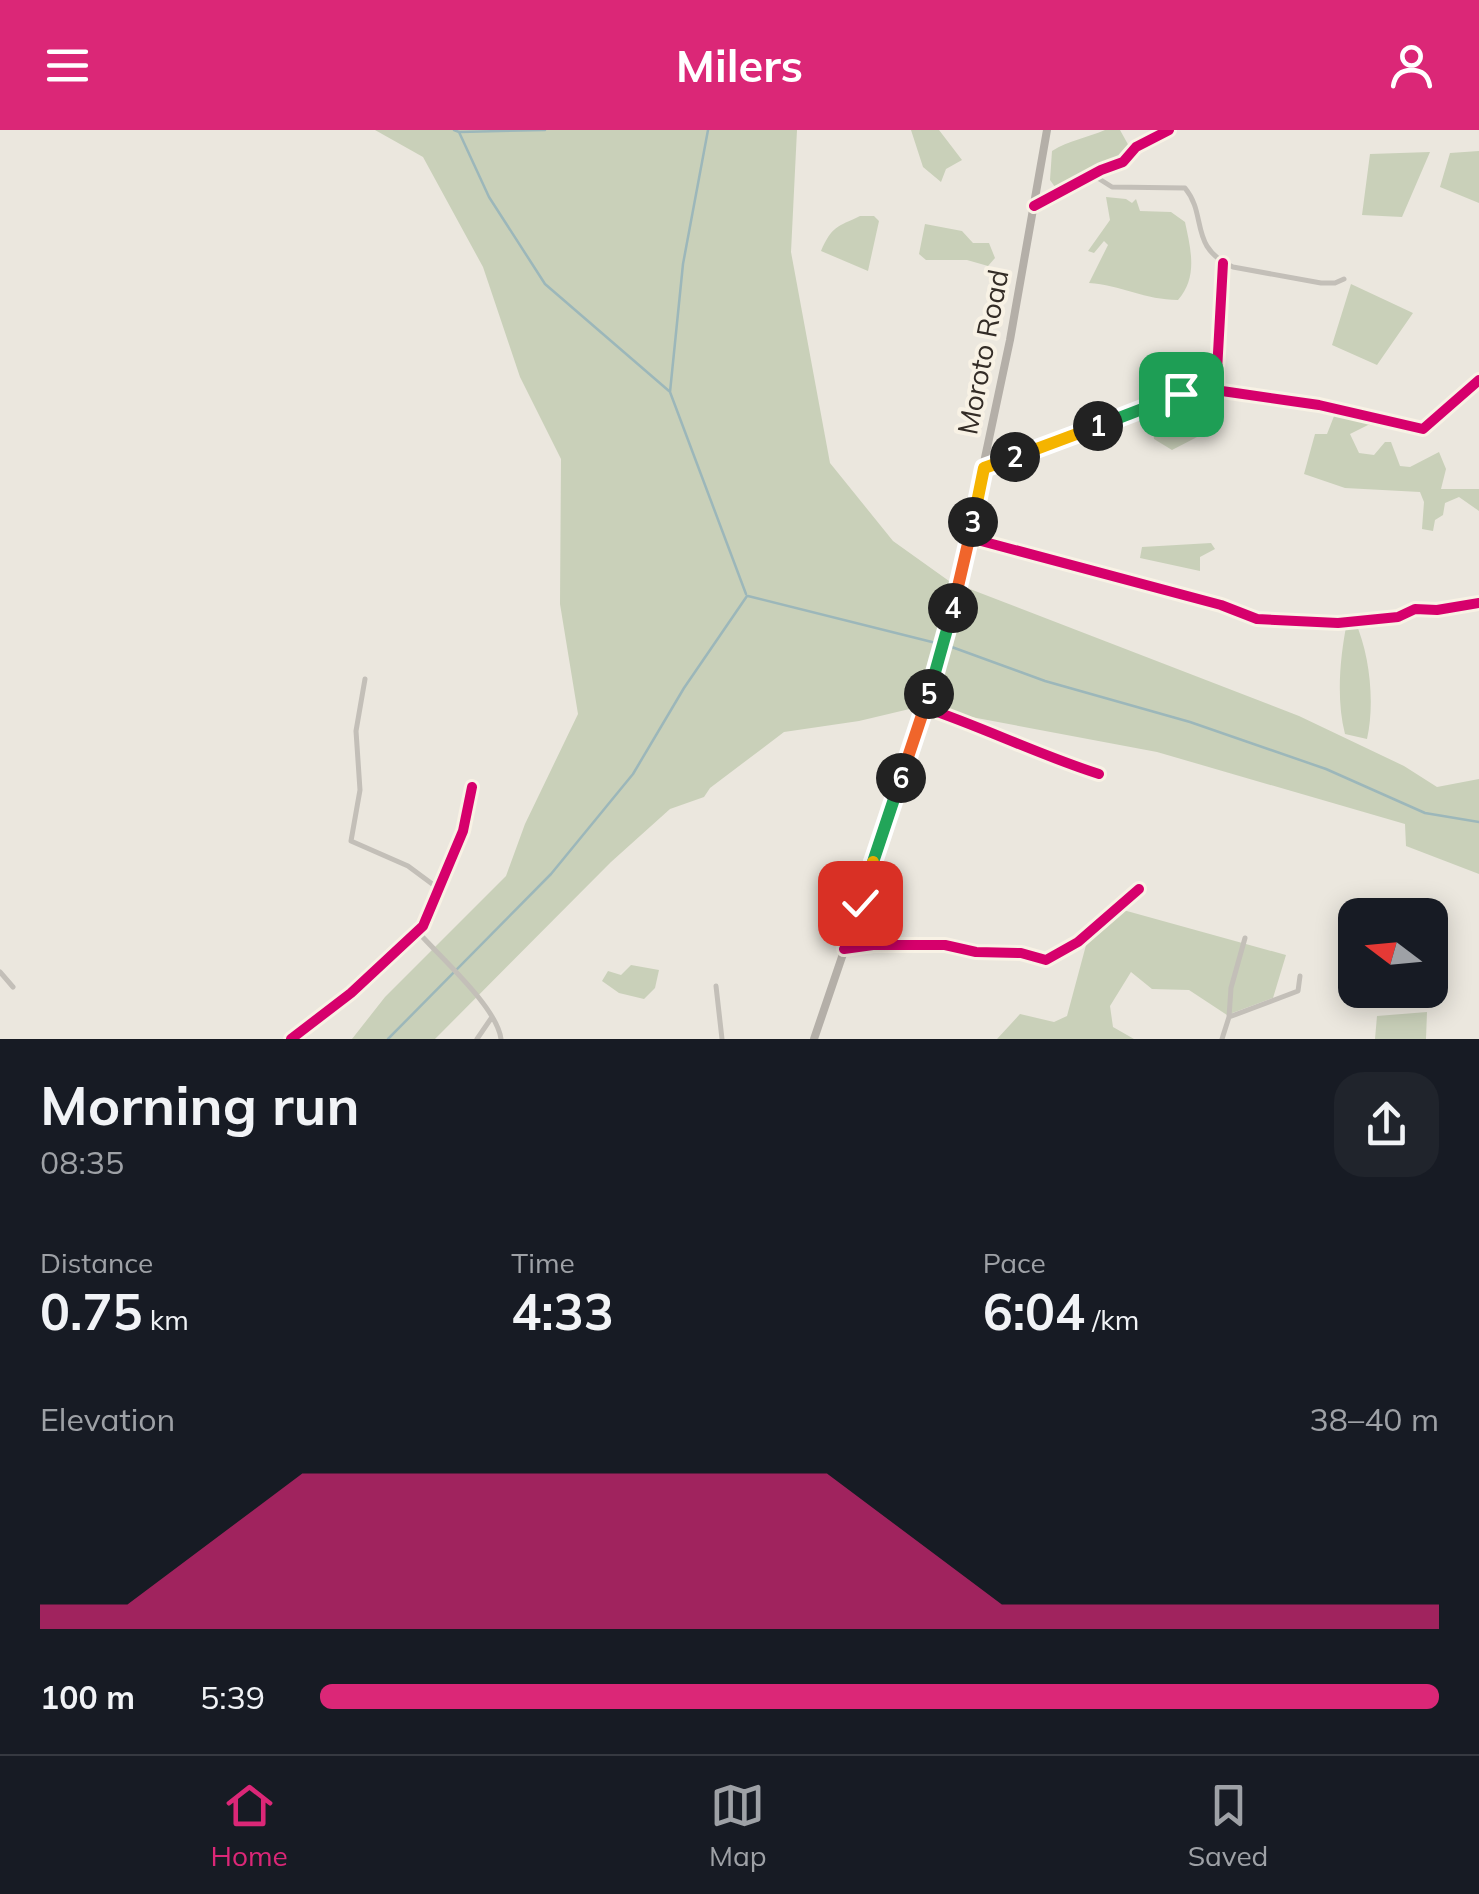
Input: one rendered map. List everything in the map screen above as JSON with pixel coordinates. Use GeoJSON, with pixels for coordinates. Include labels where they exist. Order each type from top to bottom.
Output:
{"type":"FeatureCollection","features":[{"type":"Feature","properties":{"kind":"main road","name":"Moroto Road"},"geometry":{"type":"LineString","coordinates":[[814,1039],[926,708],[970,538],[1047,130]]}},
{"type":"Feature","properties":{"kind":"street"},"geometry":{"type":"LineString","coordinates":[[1034,206],[1123,162],[1136,147],[1170,130]]}},
{"type":"Feature","properties":{"kind":"street"},"geometry":{"type":"LineString","coordinates":[[1093,175],[1112,187],[1185,188],[1203,242],[1223,262],[1262,274],[1321,283],[1344,279]]}},
{"type":"Feature","properties":{"kind":"street"},"geometry":{"type":"LineString","coordinates":[[1223,262],[1217,370],[1218,388],[1222,392],[1319,406],[1423,429],[1479,380]]}},
{"type":"Feature","properties":{"kind":"street"},"geometry":{"type":"LineString","coordinates":[[984,468],[1181,394]]}},
{"type":"Feature","properties":{"kind":"street"},"geometry":{"type":"LineString","coordinates":[[970,538],[1257,618],[1338,622],[1398,617],[1414,609],[1437,610],[1479,603]]}},
{"type":"Feature","properties":{"kind":"street"},"geometry":{"type":"LineString","coordinates":[[366,679],[356,731],[360,790],[351,842],[408,866],[439,889]]}},
{"type":"Feature","properties":{"kind":"street"},"geometry":{"type":"LineString","coordinates":[[926,708],[991,730],[1052,760],[1100,774]]}},
{"type":"Feature","properties":{"kind":"street"},"geometry":{"type":"LineString","coordinates":[[291,1039],[320,1020],[418,932],[463,831],[472,787]]}},
{"type":"Feature","properties":{"kind":"street"},"geometry":{"type":"LineString","coordinates":[[844,950],[873,945],[945,946],[1020,953],[1046,960],[1078,942],[1140,888]]}},
{"type":"Feature","properties":{"kind":"street"},"geometry":{"type":"LineString","coordinates":[[418,932],[492,1017],[501,1039]]}},
{"type":"Feature","properties":{"kind":"street"},"geometry":{"type":"LineString","coordinates":[[1222,1039],[1229,1017],[1230,988],[1245,938]]}},
{"type":"Feature","properties":{"kind":"street"},"geometry":{"type":"LineString","coordinates":[[0,972],[13,987]]}},
{"type":"Feature","properties":{"kind":"street"},"geometry":{"type":"LineString","coordinates":[[1229,1017],[1294,993],[1301,986],[1300,976]]}},
{"type":"Feature","properties":{"kind":"street"},"geometry":{"type":"LineString","coordinates":[[716,986],[722,1039]]}},
{"type":"Feature","properties":{"kind":"street"},"geometry":{"type":"LineString","coordinates":[[477,1039],[492,1017]]}},
{"type":"Feature","properties":{"kind":"green space"},"geometry":{"type":"Polygon","coordinates":[[[375,130],[797,130],[791,252],[830,463],[893,541],[949,581],[1299,716],[1404,766],[1437,787],[1479,779],[1479,874],[1406,846],[1405,824],[1157,752],[918,707],[784,732],[710,788],[704,797],[670,809],[611,862],[435,1039],[352,1039],[385,997],[506,876],[525,824],[578,714],[560,604],[561,459],[520,377],[483,267],[423,157],[375,130]]]}},
{"type":"Feature","properties":{"kind":"green space"},"geometry":{"type":"Polygon","coordinates":[[[911,130],[939,130],[962,160],[946,169],[941,182],[923,167],[911,130]]]}},
{"type":"Feature","properties":{"kind":"green space"},"geometry":{"type":"Polygon","coordinates":[[[1105,130],[1120,130],[1130,148],[1121,158],[1055,187],[1050,180],[1052,151],[1105,130]]]}},
{"type":"Feature","properties":{"kind":"green space"},"geometry":{"type":"Polygon","coordinates":[[[1479,151],[1479,203],[1440,187],[1450,153],[1479,151]]]}},
{"type":"Feature","properties":{"kind":"green space"},"geometry":{"type":"Polygon","coordinates":[[[1430,152],[1402,217],[1362,215],[1370,154],[1430,152]]]}},
{"type":"Feature","properties":{"kind":"green space"},"geometry":{"type":"Polygon","coordinates":[[[1106,197],[1132,203],[1136,199],[1140,211],[1171,212],[1185,222],[1191,273],[1178,300],[1089,283],[1108,245],[1104,241],[1094,253],[1088,251],[1110,220],[1106,197]]]}},
{"type":"Feature","properties":{"kind":"green space"},"geometry":{"type":"Polygon","coordinates":[[[860,216],[874,216],[879,221],[868,271],[821,251],[836,228],[860,216]]]}},
{"type":"Feature","properties":{"kind":"green space"},"geometry":{"type":"Polygon","coordinates":[[[925,224],[962,231],[973,243],[989,243],[995,258],[988,266],[967,260],[926,260],[919,254],[925,224]]]}},
{"type":"Feature","properties":{"kind":"green space"},"geometry":{"type":"Polygon","coordinates":[[[1351,284],[1413,313],[1377,365],[1332,345],[1351,284]]]}},
{"type":"Feature","properties":{"kind":"green space"},"geometry":{"type":"Polygon","coordinates":[[[1190,388],[1217,398],[1199,436],[1172,450],[1154,439],[1150,406],[1190,388]]]}},
{"type":"Feature","properties":{"kind":"green space"},"geometry":{"type":"Polygon","coordinates":[[[1338,406],[1389,426],[1368,425],[1350,434],[1359,453],[1374,455],[1385,442],[1391,442],[1400,466],[1410,467],[1439,452],[1446,469],[1441,489],[1479,489],[1479,511],[1459,497],[1445,503],[1433,531],[1422,529],[1424,502],[1420,492],[1345,488],[1304,474],[1315,434],[1327,434],[1338,406]]]}},
{"type":"Feature","properties":{"kind":"green space"},"geometry":{"type":"Polygon","coordinates":[[[1211,543],[1215,549],[1200,557],[1200,571],[1140,558],[1142,547],[1211,543]]]}},
{"type":"Feature","properties":{"kind":"green space"},"geometry":{"type":"Polygon","coordinates":[[[1355,621],[1370,679],[1367,739],[1345,734],[1341,707],[1340,678],[1347,622],[1355,621]]]}},
{"type":"Feature","properties":{"kind":"green space"},"geometry":{"type":"Polygon","coordinates":[[[1116,908],[1286,955],[1273,998],[1227,1015],[1189,990],[1152,989],[1131,972],[1110,1006],[1113,1027],[1134,1039],[997,1039],[1020,1014],[1054,1022],[1067,1016],[1089,934],[1116,908]]]}},
{"type":"Feature","properties":{"kind":"green space"},"geometry":{"type":"Polygon","coordinates":[[[631,965],[659,970],[655,988],[644,999],[619,993],[602,981],[608,971],[621,975],[631,965]]]}},
{"type":"Feature","properties":{"kind":"green space"},"geometry":{"type":"Polygon","coordinates":[[[1427,1012],[1426,1039],[1375,1039],[1377,1016],[1427,1012]]]}},
{"type":"Feature","properties":{"kind":"waterway"},"geometry":{"type":"LineString","coordinates":[[454,130],[459,132],[489,197],[545,284],[669,391]]}},
{"type":"Feature","properties":{"kind":"waterway"},"geometry":{"type":"LineString","coordinates":[[460,132],[545,130]]}},
{"type":"Feature","properties":{"kind":"waterway"},"geometry":{"type":"LineString","coordinates":[[708,130],[683,264],[670,392],[746,594]]}},
{"type":"Feature","properties":{"kind":"waterway"},"geometry":{"type":"LineString","coordinates":[[388,1039],[551,874],[633,774],[684,688],[747,596]]}},
{"type":"Feature","properties":{"kind":"waterway"},"geometry":{"type":"LineString","coordinates":[[748,596],[936,643]]}},
{"type":"Feature","properties":{"kind":"waterway"},"geometry":{"type":"LineString","coordinates":[[949,646],[1045,681],[1190,722],[1326,769],[1425,813],[1479,822]]}},
{"type":"Feature","properties":{"kind":"cycle path"},"geometry":{"type":"LineString","coordinates":[[1034,206],[1123,162],[1136,147],[1169,130]]}},
{"type":"Feature","properties":{"kind":"cycle path"},"geometry":{"type":"LineString","coordinates":[[1223,263],[1217,371],[1218,388],[1222,391],[1319,405],[1423,429],[1479,380]]}},
{"type":"Feature","properties":{"kind":"cycle path"},"geometry":{"type":"LineString","coordinates":[[970,538],[1221,605],[1257,619],[1338,623],[1398,617],[1415,609],[1437,610],[1479,603]]}},
{"type":"Feature","properties":{"kind":"cycle path"},"geometry":{"type":"LineString","coordinates":[[926,708],[1099,774]]}},
{"type":"Feature","properties":{"kind":"cycle path"},"geometry":{"type":"LineString","coordinates":[[291,1039],[351,993],[423,926],[463,831],[472,787]]}},
{"type":"Feature","properties":{"kind":"cycle path"},"geometry":{"type":"LineString","coordinates":[[844,949],[945,945],[976,952],[1021,953],[1046,960],[1078,942],[1139,889]]}},
{"type":"Feature","properties":{"kind":"route"},"geometry":{"type":"LineString","coordinates":[[860,903],[926,708],[984,468],[1181,394]]}}]}
